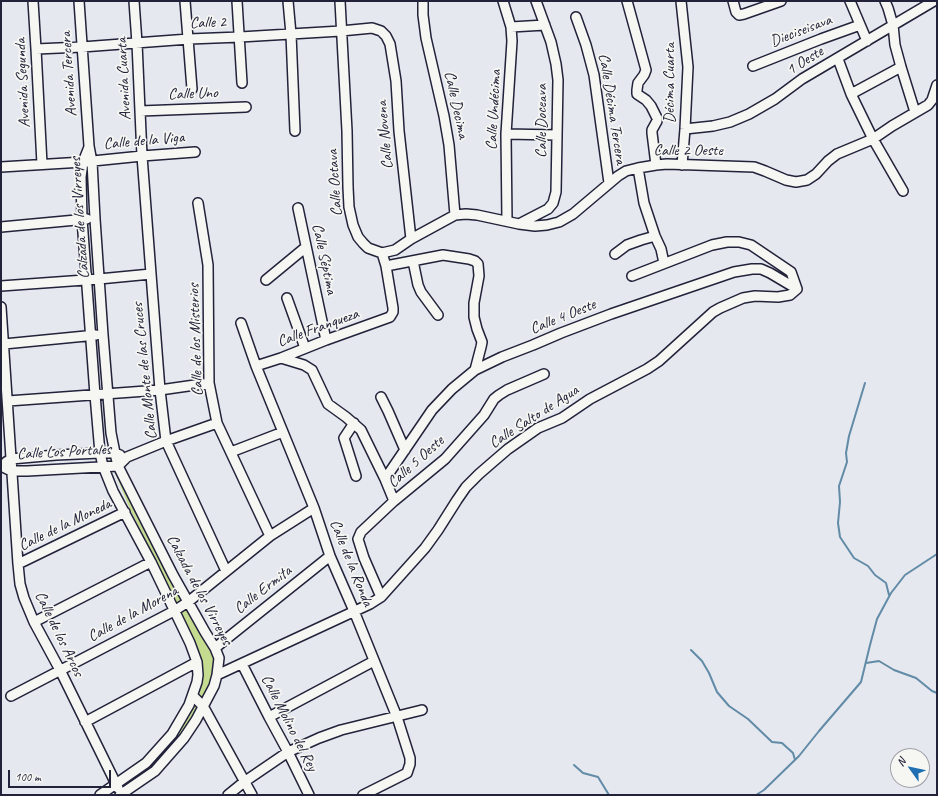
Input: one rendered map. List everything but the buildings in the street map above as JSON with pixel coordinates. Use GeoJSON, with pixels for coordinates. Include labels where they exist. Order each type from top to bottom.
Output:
{"type":"FeatureCollection","features":[{"type":"Feature","properties":{"kind":"street","name":"Avenida Segunda"},"geometry":{"type":"LineString","coordinates":[[33,1],[42,164]]}},
{"type":"Feature","properties":{"kind":"street","name":"Avenida Tercera"},"geometry":{"type":"LineString","coordinates":[[79,1],[89,146]]}},
{"type":"Feature","properties":{"kind":"street","name":"Avenida Cuarta"},"geometry":{"type":"LineString","coordinates":[[134,1],[142,156]]}},
{"type":"Feature","properties":{"kind":"street"},"geometry":{"type":"LineString","coordinates":[[185,1],[192,89]]}},
{"type":"Feature","properties":{"kind":"street"},"geometry":{"type":"LineString","coordinates":[[237,1],[242,83]]}},
{"type":"Feature","properties":{"kind":"street"},"geometry":{"type":"LineString","coordinates":[[288,1],[291,34],[295,131]]}},
{"type":"Feature","properties":{"kind":"street","name":"Calle Octava"},"geometry":{"type":"LineString","coordinates":[[340,1],[347,130],[349,208],[358,237],[363,244],[368,248],[382,253]]}},
{"type":"Feature","properties":{"kind":"street","name":"Calle Decima"},"geometry":{"type":"LineString","coordinates":[[423,1],[426,38],[444,116],[449,145],[454,215]]}},
{"type":"Feature","properties":{"kind":"street","name":"Calle Undécima"},"geometry":{"type":"LineString","coordinates":[[503,1],[511,27],[512,41],[506,134],[508,222]]}},
{"type":"Feature","properties":{"kind":"street","name":"Calle Doceava"},"geometry":{"type":"LineString","coordinates":[[519,224],[548,209],[553,202],[556,192],[558,80],[551,42],[536,1]]}},
{"type":"Feature","properties":{"kind":"street"},"geometry":{"type":"LineString","coordinates":[[627,1],[646,70],[638,83],[637,94],[646,100],[657,118],[652,130],[656,165]]}},
{"type":"Feature","properties":{"kind":"street","name":"Décima Cuarta"},"geometry":{"type":"LineString","coordinates":[[681,1],[688,67],[682,165]]}},
{"type":"Feature","properties":{"kind":"street"},"geometry":{"type":"LineString","coordinates":[[733,1],[736,12],[739,15],[781,1]]}},
{"type":"Feature","properties":{"kind":"street"},"geometry":{"type":"LineString","coordinates":[[850,1],[867,41]]}},
{"type":"Feature","properties":{"kind":"street"},"geometry":{"type":"LineString","coordinates":[[885,1],[893,25],[895,45],[900,67],[915,112]]}},
{"type":"Feature","properties":{"kind":"street","name":"1 Oeste"},"geometry":{"type":"LineString","coordinates":[[685,129],[713,126],[730,122],[749,114],[775,99],[802,79],[934,1]]}},
{"type":"Feature","properties":{"kind":"street","name":"Calle Décima Tercera"},"geometry":{"type":"LineString","coordinates":[[576,17],[594,74],[609,183]]}},
{"type":"Feature","properties":{"kind":"street"},"geometry":{"type":"LineString","coordinates":[[511,27],[545,25]]}},
{"type":"Feature","properties":{"kind":"street","name":"Dieciseisava"},"geometry":{"type":"LineString","coordinates":[[753,66],[860,25]]}},
{"type":"Feature","properties":{"kind":"street","name":"Calle 2"},"geometry":{"type":"LineString","coordinates":[[36,49],[372,28],[381,31]]}},
{"type":"Feature","properties":{"kind":"street","name":"Calle Novena"},"geometry":{"type":"LineString","coordinates":[[381,31],[386,36],[390,44],[395,74],[399,130],[411,239]]}},
{"type":"Feature","properties":{"kind":"street"},"geometry":{"type":"LineString","coordinates":[[838,58],[851,94],[873,139],[903,191]]}},
{"type":"Feature","properties":{"kind":"street"},"geometry":{"type":"LineString","coordinates":[[851,94],[900,67]]}},
{"type":"Feature","properties":{"kind":"street"},"geometry":{"type":"LineString","coordinates":[[937,84],[932,100],[928,105],[937,108]]}},
{"type":"Feature","properties":{"kind":"street","name":"Calle 2 Oeste"},"geometry":{"type":"LineString","coordinates":[[382,253],[395,250],[411,239],[454,215],[477,215],[535,226],[559,222],[573,214],[618,176],[626,171],[638,168],[667,164],[754,167],[786,180],[796,182],[807,180],[816,174],[837,154],[873,139],[928,105]]}},
{"type":"Feature","properties":{"kind":"street","name":"Calle Uno"},"geometry":{"type":"LineString","coordinates":[[140,111],[246,107]]}},
{"type":"Feature","properties":{"kind":"street"},"geometry":{"type":"LineString","coordinates":[[506,134],[557,135]]}},
{"type":"Feature","properties":{"kind":"street","name":"Calzada de los Virreyes"},"geometry":{"type":"LineString","coordinates":[[89,146],[87,161],[81,178],[82,219],[100,453],[103,466],[113,491],[151,562],[190,643],[197,662],[198,675],[193,696],[172,734],[146,763],[100,795]]}},
{"type":"Feature","properties":{"kind":"street","name":"Calle de la Viga"},"geometry":{"type":"LineString","coordinates":[[1,167],[195,152]]}},
{"type":"Feature","properties":{"kind":"street","name":"Calle Monte de las Cruces"},"geometry":{"type":"LineString","coordinates":[[142,156],[150,274],[166,441],[226,571]]}},
{"type":"Feature","properties":{"kind":"street","name":"Calzada de los Virreyes"},"geometry":{"type":"LineString","coordinates":[[87,161],[95,219],[111,433],[118,466],[172,575],[216,648],[219,658],[214,686],[184,738],[155,771],[122,795]]}},
{"type":"Feature","properties":{"kind":"street"},"geometry":{"type":"LineString","coordinates":[[638,168],[644,203],[661,249],[664,263]]}},
{"type":"Feature","properties":{"kind":"street","name":"Calle de los Misterios"},"geometry":{"type":"LineString","coordinates":[[198,203],[208,265],[209,383],[217,423],[270,536]]}},
{"type":"Feature","properties":{"kind":"street","name":"Calle Séptima"},"geometry":{"type":"LineString","coordinates":[[298,208],[326,340]]}},
{"type":"Feature","properties":{"kind":"street"},"geometry":{"type":"LineString","coordinates":[[1,227],[95,219]]}},
{"type":"Feature","properties":{"kind":"street"},"geometry":{"type":"LineString","coordinates":[[615,254],[627,246],[655,236]]}},
{"type":"Feature","properties":{"kind":"street"},"geometry":{"type":"LineString","coordinates":[[632,276],[712,245],[727,242],[738,242],[751,245],[791,272],[797,290]]}},
{"type":"Feature","properties":{"kind":"street"},"geometry":{"type":"LineString","coordinates":[[266,280],[306,248]]}},
{"type":"Feature","properties":{"kind":"street"},"geometry":{"type":"LineString","coordinates":[[382,253],[386,266],[444,255],[469,259],[478,264],[479,276],[474,303],[474,317],[482,342],[475,370]]}},
{"type":"Feature","properties":{"kind":"street"},"geometry":{"type":"LineString","coordinates":[[413,261],[421,292],[438,315]]}},
{"type":"Feature","properties":{"kind":"street","name":"Calle Franqueza"},"geometry":{"type":"LineString","coordinates":[[256,366],[390,317],[394,308],[386,266]]}},
{"type":"Feature","properties":{"kind":"street","name":"Calle 4 Oeste"},"geometry":{"type":"LineString","coordinates":[[385,479],[432,410],[452,389],[475,370],[502,357],[561,332],[734,272],[761,269],[797,290]]}},
{"type":"Feature","properties":{"kind":"street"},"geometry":{"type":"LineString","coordinates":[[1,286],[150,274]]}},
{"type":"Feature","properties":{"kind":"street","name":"Calle Salto de Agua"},"geometry":{"type":"LineString","coordinates":[[217,675],[370,604],[381,597],[425,548],[466,487],[508,449],[538,428],[562,418],[590,399],[647,369],[659,361],[713,312],[720,308],[743,298],[755,296],[778,297],[790,295],[797,290]]}},
{"type":"Feature","properties":{"kind":"street"},"geometry":{"type":"LineString","coordinates":[[287,298],[306,348]]}},
{"type":"Feature","properties":{"kind":"street","name":"Calle de los Arcos"},"geometry":{"type":"LineString","coordinates":[[1,307],[8,401],[11,471],[20,584],[34,622],[60,670],[115,784],[122,795]]}},
{"type":"Feature","properties":{"kind":"street","name":"Calle de la Ronda"},"geometry":{"type":"LineString","coordinates":[[242,323],[256,366],[314,508],[330,556],[397,717],[410,758],[407,773],[363,795]]}},
{"type":"Feature","properties":{"kind":"street"},"geometry":{"type":"LineString","coordinates":[[4,344],[103,335]]}},
{"type":"Feature","properties":{"kind":"street"},"geometry":{"type":"LineString","coordinates":[[281,358],[304,365],[312,370],[328,404],[361,430],[394,501]]}},
{"type":"Feature","properties":{"kind":"street","name":"Calle 5 Oeste"},"geometry":{"type":"LineString","coordinates":[[381,597],[364,558],[358,539],[361,532],[394,501],[445,459],[484,415],[499,395],[544,374]]}},
{"type":"Feature","properties":{"kind":"street"},"geometry":{"type":"LineString","coordinates":[[8,401],[160,390],[209,383]]}},
{"type":"Feature","properties":{"kind":"street"},"geometry":{"type":"LineString","coordinates":[[381,397],[405,450]]}},
{"type":"Feature","properties":{"kind":"street","name":"Calle Los Portales"},"geometry":{"type":"LineString","coordinates":[[127,457],[115,453],[56,455],[11,459],[1,466],[11,471],[27,471],[118,466],[127,457],[217,423]]}},
{"type":"Feature","properties":{"kind":"street"},"geometry":{"type":"LineString","coordinates":[[354,423],[344,438],[356,476]]}},
{"type":"Feature","properties":{"kind":"street"},"geometry":{"type":"LineString","coordinates":[[231,452],[283,432]]}},
{"type":"Feature","properties":{"kind":"street","name":"Calle de la Morena"},"geometry":{"type":"LineString","coordinates":[[11,696],[174,611],[188,602],[270,536],[314,508]]}},
{"type":"Feature","properties":{"kind":"street","name":"Calle de la Moneda"},"geometry":{"type":"LineString","coordinates":[[18,564],[125,512]]}},
{"type":"Feature","properties":{"kind":"street","name":"Calle Ermita"},"geometry":{"type":"LineString","coordinates":[[216,648],[330,556]]}},
{"type":"Feature","properties":{"kind":"street"},"geometry":{"type":"LineString","coordinates":[[34,622],[151,562]]}},
{"type":"Feature","properties":{"kind":"street"},"geometry":{"type":"LineString","coordinates":[[269,717],[374,661]]}},
{"type":"Feature","properties":{"kind":"street"},"geometry":{"type":"LineString","coordinates":[[85,722],[197,662]]}},
{"type":"Feature","properties":{"kind":"street","name":"Calle Molino del Rey"},"geometry":{"type":"LineString","coordinates":[[242,664],[309,795]]}},
{"type":"Feature","properties":{"kind":"street"},"geometry":{"type":"LineString","coordinates":[[193,696],[203,706],[252,795]]}},
{"type":"Feature","properties":{"kind":"street"},"geometry":{"type":"LineString","coordinates":[[228,795],[244,782],[288,752],[319,738],[341,730],[422,710]]}},
{"type":"Feature","properties":{"kind":"green space"},"geometry":{"type":"Polygon","coordinates":[[[117,455],[187,598],[222,652],[215,687],[158,771],[126,792],[119,782],[147,763],[192,703],[200,658],[155,559],[129,507],[108,456],[117,455]]]}},
{"type":"Feature","properties":{"kind":"waterway"},"geometry":{"type":"LineString","coordinates":[[865,383],[849,436],[846,453],[847,462],[839,486],[840,502],[838,523],[840,537],[854,558],[868,566],[875,575],[886,583],[889,595]]}},
{"type":"Feature","properties":{"kind":"waterway"},"geometry":{"type":"LineString","coordinates":[[756,795],[764,790],[799,756],[861,682],[877,619],[891,593],[905,575],[937,554]]}},
{"type":"Feature","properties":{"kind":"waterway"},"geometry":{"type":"LineString","coordinates":[[691,650],[702,661],[717,692],[729,706],[748,719],[772,742],[782,743],[793,753],[795,760]]}},
{"type":"Feature","properties":{"kind":"waterway"},"geometry":{"type":"LineString","coordinates":[[866,663],[879,661],[894,670],[916,678],[932,691],[937,693]]}},
{"type":"Feature","properties":{"kind":"waterway"},"geometry":{"type":"LineString","coordinates":[[574,765],[583,773],[598,777],[609,795]]}}]}
